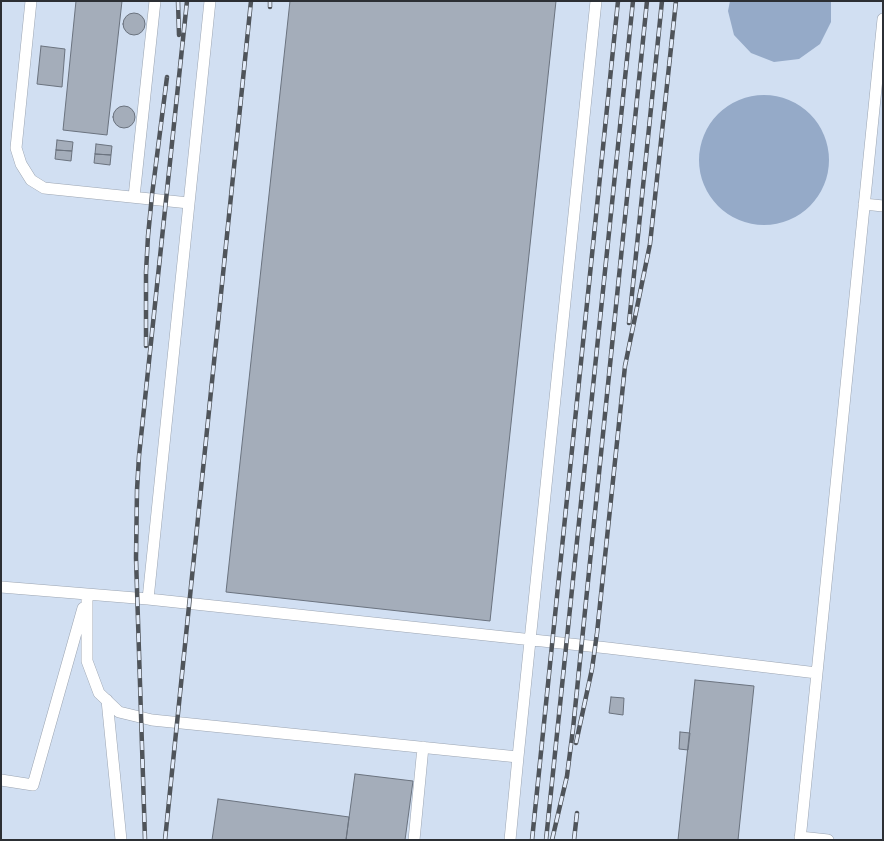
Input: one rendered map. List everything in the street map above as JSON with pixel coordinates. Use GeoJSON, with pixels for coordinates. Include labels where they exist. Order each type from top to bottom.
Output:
{"type":"FeatureCollection","features":[{"type":"Feature","properties":{"kind":"lane"},"geometry":{"type":"LineString","coordinates":[[31,1],[16,148],[20,164],[31,180],[44,188],[189,203]]}},
{"type":"Feature","properties":{"kind":"lane"},"geometry":{"type":"LineString","coordinates":[[134,198],[155,1]]}},
{"type":"Feature","properties":{"kind":"lane"},"geometry":{"type":"LineString","coordinates":[[148,599],[210,1]]}},
{"type":"Feature","properties":{"kind":"lane"},"geometry":{"type":"LineString","coordinates":[[510,840],[596,1]]}},
{"type":"Feature","properties":{"kind":"lane"},"geometry":{"type":"LineString","coordinates":[[828,840],[800,838],[883,19]]}},
{"type":"Feature","properties":{"kind":"lane"},"geometry":{"type":"LineString","coordinates":[[864,204],[883,206]]}},
{"type":"Feature","properties":{"kind":"lane"},"geometry":{"type":"LineString","coordinates":[[1,587],[148,599],[530,640],[817,673]]}},
{"type":"Feature","properties":{"kind":"lane"},"geometry":{"type":"LineString","coordinates":[[87,594],[87,661],[100,693],[119,712],[152,720],[518,757]]}},
{"type":"Feature","properties":{"kind":"lane"},"geometry":{"type":"LineString","coordinates":[[1,780],[33,785],[87,594]]}},
{"type":"Feature","properties":{"kind":"lane"},"geometry":{"type":"LineString","coordinates":[[107,700],[121,840]]}},
{"type":"Feature","properties":{"kind":"lane"},"geometry":{"type":"LineString","coordinates":[[414,840],[424,747]]}},
{"type":"Feature","properties":{"kind":"shaded area"},"geometry":{"type":"Polygon","coordinates":[[[1,1],[883,1],[883,840],[1,840],[1,1]]]}},
{"type":"Feature","properties":{"kind":"shaded area"},"geometry":{"type":"Polygon","coordinates":[[[730,1],[831,1],[831,22],[820,44],[799,59],[774,62],[751,53],[734,35],[728,11],[730,1]]]}},
{"type":"Feature","properties":{"kind":"shaded area"},"geometry":{"type":"Polygon","coordinates":[[[764,95],[789,100],[810,114],[824,135],[829,160],[824,185],[810,206],[789,220],[764,225],[739,220],[718,206],[704,185],[699,160],[704,135],[718,114],[739,100],[764,95]]]}},
{"type":"Feature","properties":{"kind":"building"},"geometry":{"type":"Polygon","coordinates":[[[76,1],[122,1],[107,135],[63,130],[76,1]]]}},
{"type":"Feature","properties":{"kind":"building"},"geometry":{"type":"Polygon","coordinates":[[[290,1],[556,1],[490,621],[226,592],[290,1]]]}},
{"type":"Feature","properties":{"kind":"building"},"geometry":{"type":"Polygon","coordinates":[[[134,13],[138,14],[144,20],[144,28],[138,34],[134,35],[130,34],[124,28],[123,24],[124,20],[130,14],[134,13]]]}},
{"type":"Feature","properties":{"kind":"building"},"geometry":{"type":"Polygon","coordinates":[[[41,46],[65,49],[62,87],[37,84],[41,46]]]}},
{"type":"Feature","properties":{"kind":"building"},"geometry":{"type":"Polygon","coordinates":[[[124,106],[132,109],[135,117],[132,125],[124,128],[116,125],[113,117],[116,109],[124,106]]]}},
{"type":"Feature","properties":{"kind":"building"},"geometry":{"type":"Polygon","coordinates":[[[57,140],[73,142],[72,151],[56,150],[57,140]]]}},
{"type":"Feature","properties":{"kind":"building"},"geometry":{"type":"Polygon","coordinates":[[[96,144],[112,146],[111,155],[95,154],[96,144]]]}},
{"type":"Feature","properties":{"kind":"building"},"geometry":{"type":"Polygon","coordinates":[[[56,150],[72,151],[71,161],[55,159],[56,150]]]}},
{"type":"Feature","properties":{"kind":"building"},"geometry":{"type":"Polygon","coordinates":[[[95,154],[111,155],[110,165],[94,163],[95,154]]]}},
{"type":"Feature","properties":{"kind":"building"},"geometry":{"type":"Polygon","coordinates":[[[695,680],[754,686],[738,840],[678,840],[695,680]]]}},
{"type":"Feature","properties":{"kind":"building"},"geometry":{"type":"Polygon","coordinates":[[[611,697],[624,698],[623,715],[609,713],[611,697]]]}},
{"type":"Feature","properties":{"kind":"building"},"geometry":{"type":"Polygon","coordinates":[[[680,732],[690,733],[688,750],[679,749],[680,732]]]}},
{"type":"Feature","properties":{"kind":"building"},"geometry":{"type":"Polygon","coordinates":[[[355,774],[413,781],[405,840],[346,840],[355,774]]]}},
{"type":"Feature","properties":{"kind":"building"},"geometry":{"type":"Polygon","coordinates":[[[218,799],[349,817],[346,840],[212,840],[218,799]]]}},
{"type":"Feature","properties":{"kind":"railway"},"geometry":{"type":"LineString","coordinates":[[178,1],[179,35]]}},
{"type":"Feature","properties":{"kind":"railway"},"geometry":{"type":"LineString","coordinates":[[145,840],[136,558],[137,490],[139,456],[187,1]]}},
{"type":"Feature","properties":{"kind":"railway"},"geometry":{"type":"LineString","coordinates":[[165,840],[251,1]]}},
{"type":"Feature","properties":{"kind":"railway"},"geometry":{"type":"LineString","coordinates":[[270,1],[270,7]]}},
{"type":"Feature","properties":{"kind":"railway"},"geometry":{"type":"LineString","coordinates":[[532,840],[618,1]]}},
{"type":"Feature","properties":{"kind":"railway"},"geometry":{"type":"LineString","coordinates":[[546,840],[633,1]]}},
{"type":"Feature","properties":{"kind":"railway"},"geometry":{"type":"LineString","coordinates":[[552,840],[567,776],[573,729],[647,1]]}},
{"type":"Feature","properties":{"kind":"railway"},"geometry":{"type":"LineString","coordinates":[[629,323],[662,1]]}},
{"type":"Feature","properties":{"kind":"railway"},"geometry":{"type":"LineString","coordinates":[[576,743],[592,669],[597,633],[625,366],[650,244],[676,1]]}},
{"type":"Feature","properties":{"kind":"railway"},"geometry":{"type":"LineString","coordinates":[[146,346],[146,272],[148,236],[167,77]]}},
{"type":"Feature","properties":{"kind":"railway"},"geometry":{"type":"LineString","coordinates":[[574,840],[577,813]]}}]}
